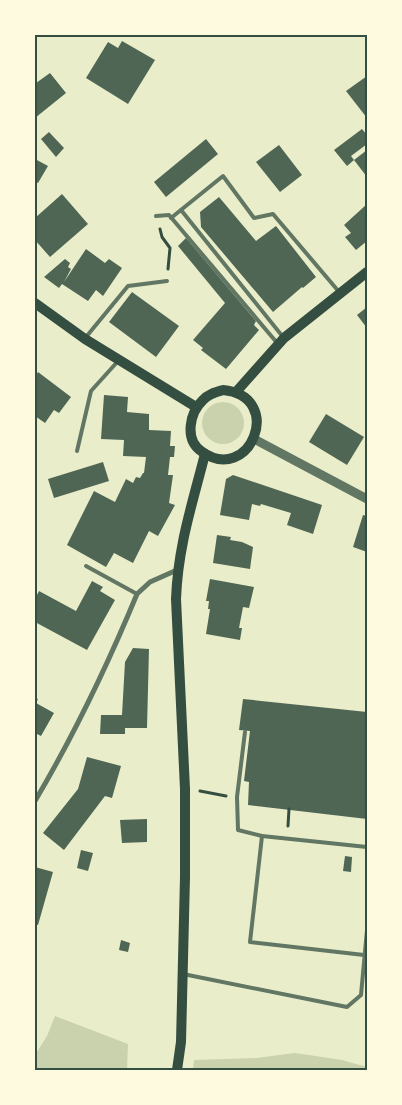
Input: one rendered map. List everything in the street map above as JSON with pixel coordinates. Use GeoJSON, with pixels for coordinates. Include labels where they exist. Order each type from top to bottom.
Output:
{"type":"FeatureCollection","features":[{"type":"Feature","properties":{"kind":"main road"},"geometry":{"type":"LineString","coordinates":[[236,392],[282,342],[367,272]]}},
{"type":"Feature","properties":{"kind":"main road"},"geometry":{"type":"LineString","coordinates":[[35,303],[85,339],[196,407]]}},
{"type":"Feature","properties":{"kind":"main road"},"geometry":{"type":"LineString","coordinates":[[224,390],[236,392],[254,410],[257,430],[254,439],[240,455],[232,458],[221,459],[205,454],[198,449],[192,436],[192,414],[204,398],[214,392],[224,390]]}},
{"type":"Feature","properties":{"kind":"main road"},"geometry":{"type":"LineString","coordinates":[[177,1070],[181,1042],[183,974],[185,789],[176,599],[177,570],[185,525],[205,454]]}},
{"type":"Feature","properties":{"kind":"street"},"geometry":{"type":"LineString","coordinates":[[254,439],[367,499]]}},
{"type":"Feature","properties":{"kind":"street"},"geometry":{"type":"LineString","coordinates":[[35,801],[56,765],[81,715],[137,594],[150,582],[177,570]]}},
{"type":"Feature","properties":{"kind":"lane"},"geometry":{"type":"LineString","coordinates":[[171,218],[222,176],[254,218],[273,214],[340,293]]}},
{"type":"Feature","properties":{"kind":"lane"},"geometry":{"type":"LineString","coordinates":[[181,210],[282,342]]}},
{"type":"Feature","properties":{"kind":"lane"},"geometry":{"type":"LineString","coordinates":[[156,216],[169,215],[282,342]]}},
{"type":"Feature","properties":{"kind":"lane"},"geometry":{"type":"LineString","coordinates":[[85,339],[128,286],[167,280]]}},
{"type":"Feature","properties":{"kind":"lane"},"geometry":{"type":"LineString","coordinates":[[77,451],[91,391],[119,360]]}},
{"type":"Feature","properties":{"kind":"lane"},"geometry":{"type":"LineString","coordinates":[[86,566],[137,594]]}},
{"type":"Feature","properties":{"kind":"lane"},"geometry":{"type":"LineString","coordinates":[[244,732],[237,797],[238,830],[262,836],[367,847]]}},
{"type":"Feature","properties":{"kind":"lane"},"geometry":{"type":"LineString","coordinates":[[262,836],[250,942],[364,955]]}},
{"type":"Feature","properties":{"kind":"lane"},"geometry":{"type":"LineString","coordinates":[[183,974],[347,1007],[361,995],[367,930]]}},
{"type":"Feature","properties":{"kind":"path"},"geometry":{"type":"LineString","coordinates":[[162,237],[170,248],[167,280]]}},
{"type":"Feature","properties":{"kind":"path"},"geometry":{"type":"LineString","coordinates":[[205,792],[224,795]]}},
{"type":"Feature","properties":{"kind":"path"},"geometry":{"type":"LineString","coordinates":[[286,838],[289,809]]}},
{"type":"Feature","properties":{"kind":"green space"},"geometry":{"type":"Polygon","coordinates":[[[227,402],[235,405],[241,411],[244,423],[241,435],[235,441],[219,444],[211,441],[205,435],[202,419],[205,411],[211,405],[227,402]]]}},
{"type":"Feature","properties":{"kind":"green space"},"geometry":{"type":"Polygon","coordinates":[[[55,1016],[128,1044],[127,1070],[35,1070],[35,1055],[47,1036],[55,1016]]]}},
{"type":"Feature","properties":{"kind":"green space"},"geometry":{"type":"Polygon","coordinates":[[[295,1053],[342,1060],[367,1067],[367,1070],[193,1070],[194,1060],[256,1058],[295,1053]]]}},
{"type":"Feature","properties":{"kind":"building"},"geometry":{"type":"Polygon","coordinates":[[[122,41],[155,60],[128,104],[86,78],[108,42],[118,48],[122,41]]]}},
{"type":"Feature","properties":{"kind":"building"},"geometry":{"type":"Polygon","coordinates":[[[50,73],[66,93],[35,118],[35,81],[36,83],[50,73]]]}},
{"type":"Feature","properties":{"kind":"building"},"geometry":{"type":"Polygon","coordinates":[[[367,76],[367,118],[346,91],[367,76]]]}},
{"type":"Feature","properties":{"kind":"building"},"geometry":{"type":"Polygon","coordinates":[[[362,129],[367,135],[367,144],[351,156],[354,160],[347,166],[334,150],[362,129]]]}},
{"type":"Feature","properties":{"kind":"building"},"geometry":{"type":"Polygon","coordinates":[[[49,132],[64,148],[56,157],[41,139],[49,132]]]}},
{"type":"Feature","properties":{"kind":"building"},"geometry":{"type":"Polygon","coordinates":[[[206,139],[218,154],[166,197],[154,182],[206,139]]]}},
{"type":"Feature","properties":{"kind":"building"},"geometry":{"type":"Polygon","coordinates":[[[279,145],[302,175],[280,192],[256,162],[279,145]]]}},
{"type":"Feature","properties":{"kind":"building"},"geometry":{"type":"Polygon","coordinates":[[[367,150],[367,177],[354,160],[367,150]]]}},
{"type":"Feature","properties":{"kind":"building"},"geometry":{"type":"Polygon","coordinates":[[[35,159],[48,166],[38,183],[35,182],[35,159]]]}},
{"type":"Feature","properties":{"kind":"building"},"geometry":{"type":"Polygon","coordinates":[[[62,194],[88,224],[50,257],[35,240],[35,218],[62,194]]]}},
{"type":"Feature","properties":{"kind":"building"},"geometry":{"type":"Polygon","coordinates":[[[219,197],[256,241],[276,226],[316,277],[273,312],[201,227],[200,212],[219,197]]]}},
{"type":"Feature","properties":{"kind":"building"},"geometry":{"type":"Polygon","coordinates":[[[367,204],[367,241],[356,250],[345,237],[351,233],[344,225],[367,204]]]}},
{"type":"Feature","properties":{"kind":"building"},"geometry":{"type":"Polygon","coordinates":[[[186,238],[256,321],[254,325],[259,330],[226,369],[201,350],[203,348],[193,340],[225,303],[178,246],[186,238]]]}},
{"type":"Feature","properties":{"kind":"building"},"geometry":{"type":"Polygon","coordinates":[[[86,249],[105,263],[109,259],[122,268],[103,296],[96,290],[88,301],[62,284],[59,288],[44,277],[65,259],[70,263],[68,267],[71,269],[64,282],[86,249]]]}},
{"type":"Feature","properties":{"kind":"building"},"geometry":{"type":"Polygon","coordinates":[[[132,292],[179,326],[156,357],[109,322],[132,292]]]}},
{"type":"Feature","properties":{"kind":"building"},"geometry":{"type":"Polygon","coordinates":[[[367,307],[367,328],[357,315],[367,307]]]}},
{"type":"Feature","properties":{"kind":"building"},"geometry":{"type":"Polygon","coordinates":[[[38,372],[71,397],[59,413],[54,410],[45,423],[35,416],[35,377],[38,372]]]}},
{"type":"Feature","properties":{"kind":"building"},"geometry":{"type":"Polygon","coordinates":[[[104,395],[128,397],[127,412],[149,414],[149,430],[171,431],[170,446],[175,446],[174,457],[170,457],[168,475],[173,475],[169,503],[175,505],[158,536],[149,531],[133,563],[114,553],[106,567],[67,545],[94,491],[115,502],[126,479],[133,483],[136,477],[140,478],[144,473],[146,457],[123,456],[124,440],[101,439],[104,395]]]}},
{"type":"Feature","properties":{"kind":"building"},"geometry":{"type":"Polygon","coordinates":[[[326,414],[364,437],[347,465],[309,442],[326,414]]]}},
{"type":"Feature","properties":{"kind":"building"},"geometry":{"type":"Polygon","coordinates":[[[103,462],[109,481],[54,498],[48,479],[103,462]]]}},
{"type":"Feature","properties":{"kind":"building"},"geometry":{"type":"Polygon","coordinates":[[[233,475],[322,505],[313,534],[287,525],[291,513],[261,504],[260,506],[252,504],[249,520],[220,515],[226,479],[233,475]]]}},
{"type":"Feature","properties":{"kind":"building"},"geometry":{"type":"Polygon","coordinates":[[[363,515],[367,516],[367,552],[353,547],[363,515]]]}},
{"type":"Feature","properties":{"kind":"building"},"geometry":{"type":"Polygon","coordinates":[[[217,535],[231,537],[230,540],[242,542],[253,547],[250,569],[213,563],[217,535]]]}},
{"type":"Feature","properties":{"kind":"building"},"geometry":{"type":"Polygon","coordinates":[[[210,579],[254,587],[249,608],[243,607],[239,628],[242,628],[240,640],[206,634],[210,609],[208,609],[209,601],[206,601],[210,579]]]}},
{"type":"Feature","properties":{"kind":"building"},"geometry":{"type":"Polygon","coordinates":[[[92,581],[103,587],[100,591],[115,600],[87,650],[35,622],[35,599],[39,591],[76,611],[92,581]]]}},
{"type":"Feature","properties":{"kind":"building"},"geometry":{"type":"Polygon","coordinates":[[[133,648],[149,649],[147,728],[125,728],[125,734],[100,734],[101,715],[122,715],[125,662],[133,648]]]}},
{"type":"Feature","properties":{"kind":"building"},"geometry":{"type":"Polygon","coordinates":[[[35,698],[38,699],[36,703],[54,713],[41,736],[35,733],[35,698]]]}},
{"type":"Feature","properties":{"kind":"building"},"geometry":{"type":"Polygon","coordinates":[[[243,699],[367,712],[367,819],[248,805],[249,782],[244,781],[250,731],[239,730],[243,699]]]}},
{"type":"Feature","properties":{"kind":"building"},"geometry":{"type":"Polygon","coordinates":[[[87,757],[121,766],[112,798],[105,796],[64,850],[43,833],[78,789],[87,757]]]}},
{"type":"Feature","properties":{"kind":"building"},"geometry":{"type":"Polygon","coordinates":[[[147,819],[147,842],[122,843],[120,820],[147,819]]]}},
{"type":"Feature","properties":{"kind":"building"},"geometry":{"type":"Polygon","coordinates":[[[81,850],[93,853],[88,871],[77,868],[81,850]]]}},
{"type":"Feature","properties":{"kind":"building"},"geometry":{"type":"Polygon","coordinates":[[[345,856],[352,857],[351,872],[343,871],[345,856]]]}},
{"type":"Feature","properties":{"kind":"building"},"geometry":{"type":"Polygon","coordinates":[[[35,867],[53,872],[38,925],[35,924],[35,867]]]}},
{"type":"Feature","properties":{"kind":"building"},"geometry":{"type":"Polygon","coordinates":[[[121,940],[130,943],[128,952],[119,950],[121,940]]]}}]}
